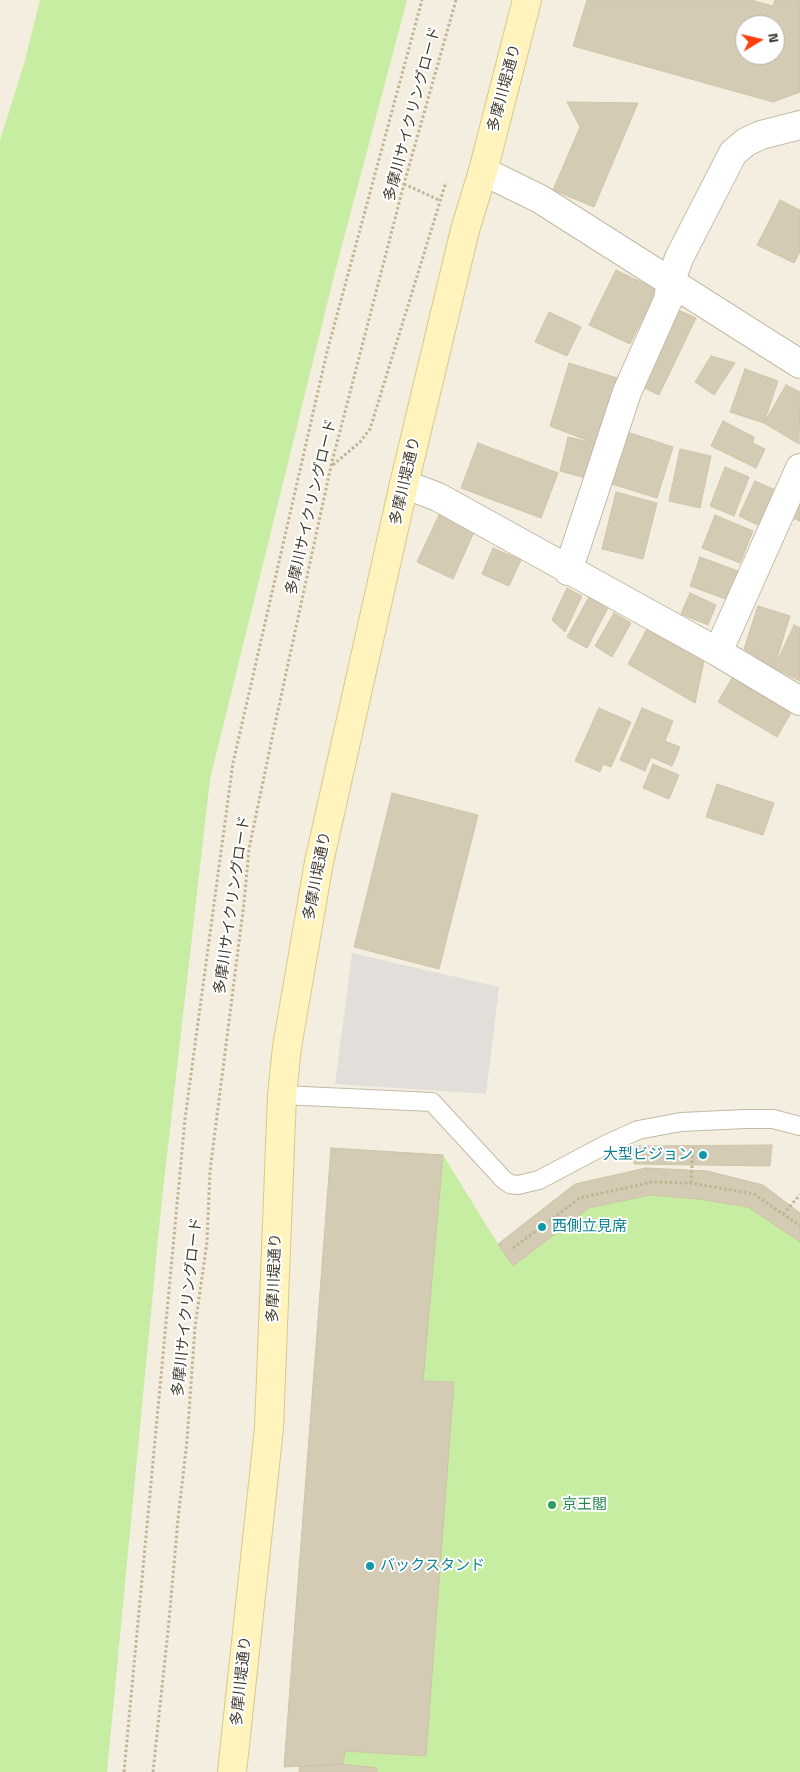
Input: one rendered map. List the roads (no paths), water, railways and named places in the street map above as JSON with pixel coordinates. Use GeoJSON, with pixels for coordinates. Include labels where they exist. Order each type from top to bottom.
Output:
{"type":"FeatureCollection","features":[{"type":"Feature","properties":{"kind":"street","name":"多摩川堤通り"},"geometry":{"type":"LineString","coordinates":[[232,1772],[269,1428],[282,1095],[287,1047],[319,862],[404,484],[465,230],[483,171],[528,0]]}},
{"type":"Feature","properties":{"kind":"street"},"geometry":{"type":"LineString","coordinates":[[568,570],[627,392],[668,300],[671,281],[679,258],[733,153],[746,142],[761,135],[800,125]]}},
{"type":"Feature","properties":{"kind":"street"},"geometry":{"type":"LineString","coordinates":[[483,171],[540,199],[800,364]]}},
{"type":"Feature","properties":{"kind":"street"},"geometry":{"type":"LineString","coordinates":[[718,652],[800,468]]}},
{"type":"Feature","properties":{"kind":"street"},"geometry":{"type":"LineString","coordinates":[[404,484],[438,497],[718,652],[800,701]]}},
{"type":"Feature","properties":{"kind":"lane"},"geometry":{"type":"LineString","coordinates":[[282,1095],[432,1102],[504,1180],[510,1184],[518,1185],[539,1180],[638,1130],[695,1120],[773,1119],[800,1126]]}},
{"type":"Feature","properties":{"kind":"place","name":"大型ビジョン"},"geometry":{"type":"Point","coordinates":[703,1155]}},
{"type":"Feature","properties":{"kind":"place","name":"西側立見席"},"geometry":{"type":"Point","coordinates":[542,1227]}},
{"type":"Feature","properties":{"kind":"place","name":"京王閣"},"geometry":{"type":"Point","coordinates":[552,1505]}},
{"type":"Feature","properties":{"kind":"place","name":"バックスタンド"},"geometry":{"type":"Point","coordinates":[370,1566]}}]}
